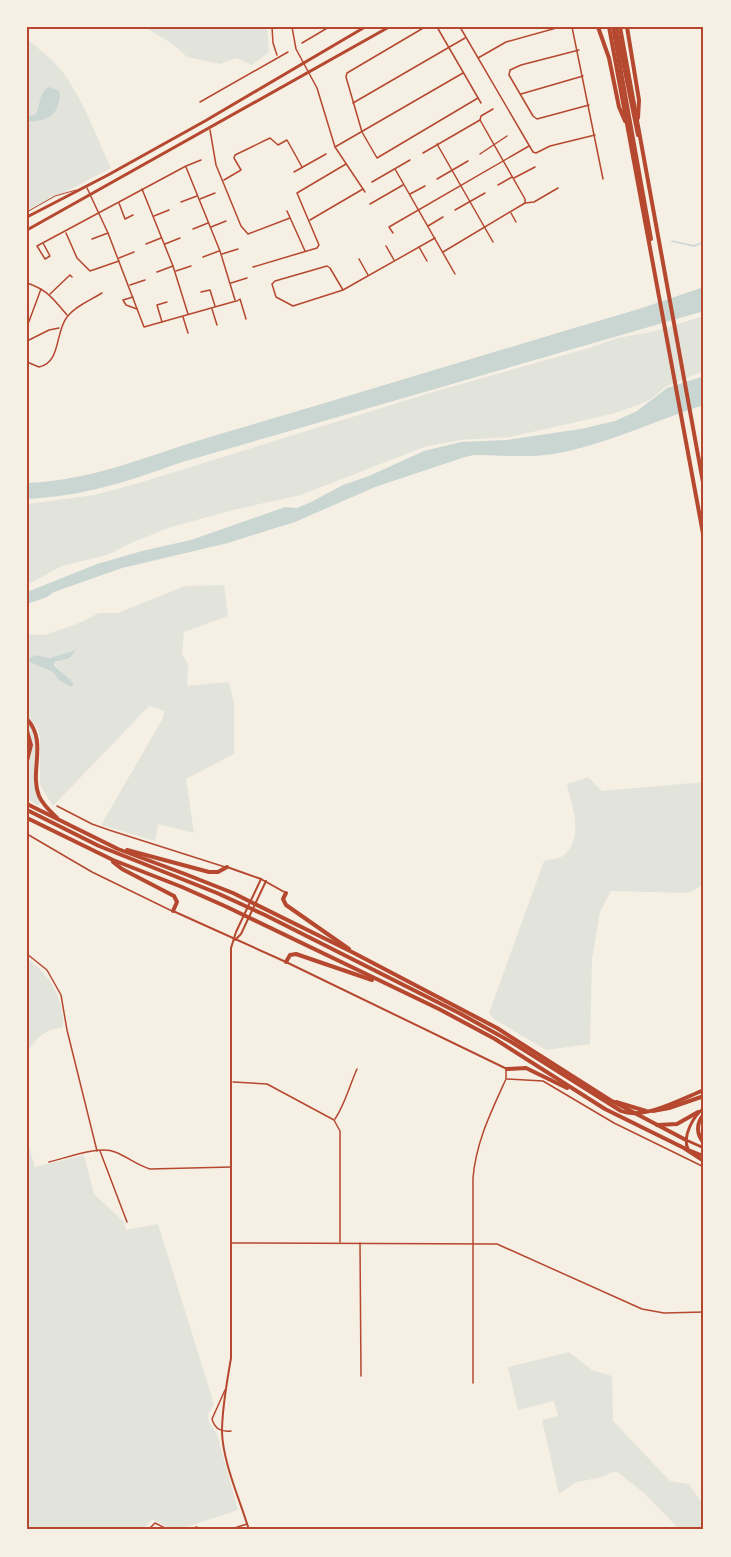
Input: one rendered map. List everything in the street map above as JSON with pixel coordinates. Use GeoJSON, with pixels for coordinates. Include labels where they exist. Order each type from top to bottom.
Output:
{"type":"FeatureCollection","features":[{"type":"Feature","properties":{"kind":"highway"},"geometry":{"type":"LineString","coordinates":[[598,27],[609,58],[619,107],[628,128]]}},
{"type":"Feature","properties":{"kind":"highway"},"geometry":{"type":"LineString","coordinates":[[614,27],[628,128],[704,539]]}},
{"type":"Feature","properties":{"kind":"highway"},"geometry":{"type":"LineString","coordinates":[[614,27],[638,125],[704,488]]}},
{"type":"Feature","properties":{"kind":"highway"},"geometry":{"type":"LineString","coordinates":[[614,27],[634,126],[642,146]]}},
{"type":"Feature","properties":{"kind":"highway"},"geometry":{"type":"LineString","coordinates":[[614,27],[650,230],[653,262]]}},
{"type":"Feature","properties":{"kind":"highway"},"geometry":{"type":"LineString","coordinates":[[627,27],[639,100],[638,125]]}},
{"type":"Feature","properties":{"kind":"highway"},"geometry":{"type":"LineString","coordinates":[[27,719],[38,743],[36,782],[38,794],[44,804],[62,822]]}},
{"type":"Feature","properties":{"kind":"highway"},"geometry":{"type":"LineString","coordinates":[[27,731],[31,745],[27,761]]}},
{"type":"Feature","properties":{"kind":"highway"},"geometry":{"type":"LineString","coordinates":[[27,804],[118,849],[233,893],[352,952],[497,1028],[610,1100],[686,1140]]}},
{"type":"Feature","properties":{"kind":"highway"},"geometry":{"type":"LineString","coordinates":[[27,810],[99,846],[265,915],[484,1026],[614,1108],[631,1114],[647,1112],[704,1090]]}},
{"type":"Feature","properties":{"kind":"highway"},"geometry":{"type":"LineString","coordinates":[[27,818],[107,858],[182,887],[439,1009],[495,1039],[589,1100]]}},
{"type":"Feature","properties":{"kind":"highway"},"geometry":{"type":"LineString","coordinates":[[118,849],[209,872],[218,872],[227,867]]}},
{"type":"Feature","properties":{"kind":"highway"},"geometry":{"type":"LineString","coordinates":[[107,858],[122,869],[174,896],[177,901],[173,911]]}},
{"type":"Feature","properties":{"kind":"highway"},"geometry":{"type":"LineString","coordinates":[[286,893],[283,899],[285,904],[352,952]]}},
{"type":"Feature","properties":{"kind":"highway"},"geometry":{"type":"LineString","coordinates":[[286,963],[290,955],[295,954],[365,979],[378,981]]}},
{"type":"Feature","properties":{"kind":"highway"},"geometry":{"type":"LineString","coordinates":[[507,1069],[526,1068],[704,1158]]}},
{"type":"Feature","properties":{"kind":"highway"},"geometry":{"type":"LineString","coordinates":[[610,1100],[638,1109],[654,1111],[704,1096]]}},
{"type":"Feature","properties":{"kind":"highway"},"geometry":{"type":"LineString","coordinates":[[656,1125],[676,1124],[698,1112]]}},
{"type":"Feature","properties":{"kind":"highway"},"geometry":{"type":"LineString","coordinates":[[704,1114],[699,1121],[698,1130],[704,1143]]}},
{"type":"Feature","properties":{"kind":"main road"},"geometry":{"type":"LineString","coordinates":[[27,217],[205,121],[365,27]]}},
{"type":"Feature","properties":{"kind":"main road"},"geometry":{"type":"LineString","coordinates":[[27,230],[389,27]]}},
{"type":"Feature","properties":{"kind":"main road"},"geometry":{"type":"LineString","coordinates":[[686,1148],[686,1140],[698,1112],[704,1108]]}},
{"type":"Feature","properties":{"kind":"main road"},"geometry":{"type":"LineString","coordinates":[[686,1140],[704,1148]]}},
{"type":"Feature","properties":{"kind":"street"},"geometry":{"type":"LineString","coordinates":[[272,27],[273,43],[278,57]]}},
{"type":"Feature","properties":{"kind":"street"},"geometry":{"type":"LineString","coordinates":[[292,27],[296,49],[317,88],[335,147],[365,192]]}},
{"type":"Feature","properties":{"kind":"street"},"geometry":{"type":"LineString","coordinates":[[319,27],[321,32]]}},
{"type":"Feature","properties":{"kind":"street"},"geometry":{"type":"LineString","coordinates":[[302,43],[329,27]]}},
{"type":"Feature","properties":{"kind":"street"},"geometry":{"type":"LineString","coordinates":[[424,27],[347,73],[346,77],[362,132],[377,158],[478,99]]}},
{"type":"Feature","properties":{"kind":"street"},"geometry":{"type":"LineString","coordinates":[[437,27],[481,103]]}},
{"type":"Feature","properties":{"kind":"street"},"geometry":{"type":"LineString","coordinates":[[460,27],[529,146],[536,153],[550,146],[594,135]]}},
{"type":"Feature","properties":{"kind":"street"},"geometry":{"type":"LineString","coordinates":[[544,27],[546,31]]}},
{"type":"Feature","properties":{"kind":"street"},"geometry":{"type":"LineString","coordinates":[[478,58],[506,42],[560,27]]}},
{"type":"Feature","properties":{"kind":"street"},"geometry":{"type":"LineString","coordinates":[[572,27],[579,50],[603,179]]}},
{"type":"Feature","properties":{"kind":"street"},"geometry":{"type":"LineString","coordinates":[[353,103],[466,37]]}},
{"type":"Feature","properties":{"kind":"street"},"geometry":{"type":"LineString","coordinates":[[579,50],[521,65],[510,70],[509,75],[533,117],[537,119],[589,105]]}},
{"type":"Feature","properties":{"kind":"street"},"geometry":{"type":"LineString","coordinates":[[200,102],[288,52]]}},
{"type":"Feature","properties":{"kind":"street"},"geometry":{"type":"LineString","coordinates":[[335,147],[463,73]]}},
{"type":"Feature","properties":{"kind":"street"},"geometry":{"type":"LineString","coordinates":[[520,94],[584,76]]}},
{"type":"Feature","properties":{"kind":"street"},"geometry":{"type":"LineString","coordinates":[[423,153],[480,120],[481,116],[493,109]]}},
{"type":"Feature","properties":{"kind":"street"},"geometry":{"type":"LineString","coordinates":[[480,120],[525,199],[525,203]]}},
{"type":"Feature","properties":{"kind":"street"},"geometry":{"type":"LineString","coordinates":[[210,129],[216,165],[241,226],[248,234],[290,218]]}},
{"type":"Feature","properties":{"kind":"street"},"geometry":{"type":"LineString","coordinates":[[480,154],[507,136]]}},
{"type":"Feature","properties":{"kind":"street"},"geometry":{"type":"LineString","coordinates":[[223,181],[241,170],[234,158],[235,155],[270,138],[278,145],[288,140],[302,167]]}},
{"type":"Feature","properties":{"kind":"street"},"geometry":{"type":"LineString","coordinates":[[437,144],[493,242]]}},
{"type":"Feature","properties":{"kind":"street"},"geometry":{"type":"LineString","coordinates":[[393,233],[389,227],[529,146]]}},
{"type":"Feature","properties":{"kind":"street"},"geometry":{"type":"LineString","coordinates":[[294,172],[326,154]]}},
{"type":"Feature","properties":{"kind":"street"},"geometry":{"type":"LineString","coordinates":[[43,243],[50,256],[45,259],[38,246],[43,243],[142,189],[201,160]]}},
{"type":"Feature","properties":{"kind":"street"},"geometry":{"type":"LineString","coordinates":[[372,182],[410,160]]}},
{"type":"Feature","properties":{"kind":"street"},"geometry":{"type":"LineString","coordinates":[[437,178],[468,161]]}},
{"type":"Feature","properties":{"kind":"street"},"geometry":{"type":"LineString","coordinates":[[253,267],[317,248],[319,245],[297,193],[346,164]]}},
{"type":"Feature","properties":{"kind":"street"},"geometry":{"type":"LineString","coordinates":[[186,166],[220,251],[236,301]]}},
{"type":"Feature","properties":{"kind":"street"},"geometry":{"type":"LineString","coordinates":[[498,185],[535,167]]}},
{"type":"Feature","properties":{"kind":"street"},"geometry":{"type":"LineString","coordinates":[[395,169],[455,274]]}},
{"type":"Feature","properties":{"kind":"street"},"geometry":{"type":"LineString","coordinates":[[370,204],[404,184]]}},
{"type":"Feature","properties":{"kind":"street"},"geometry":{"type":"LineString","coordinates":[[410,195],[425,186]]}},
{"type":"Feature","properties":{"kind":"street"},"geometry":{"type":"LineString","coordinates":[[86,187],[100,212],[144,327],[240,299],[246,319]]}},
{"type":"Feature","properties":{"kind":"street"},"geometry":{"type":"LineString","coordinates":[[443,252],[525,203],[534,202],[558,188]]}},
{"type":"Feature","properties":{"kind":"street"},"geometry":{"type":"LineString","coordinates":[[142,189],[173,266],[189,315]]}},
{"type":"Feature","properties":{"kind":"street"},"geometry":{"type":"LineString","coordinates":[[309,220],[363,189]]}},
{"type":"Feature","properties":{"kind":"street"},"geometry":{"type":"LineString","coordinates":[[199,199],[215,193]]}},
{"type":"Feature","properties":{"kind":"street"},"geometry":{"type":"LineString","coordinates":[[455,210],[485,193]]}},
{"type":"Feature","properties":{"kind":"street"},"geometry":{"type":"LineString","coordinates":[[181,202],[198,195]]}},
{"type":"Feature","properties":{"kind":"street"},"geometry":{"type":"LineString","coordinates":[[118,202],[125,219],[133,215]]}},
{"type":"Feature","properties":{"kind":"street"},"geometry":{"type":"LineString","coordinates":[[153,217],[169,210]]}},
{"type":"Feature","properties":{"kind":"street"},"geometry":{"type":"LineString","coordinates":[[287,211],[305,251]]}},
{"type":"Feature","properties":{"kind":"street"},"geometry":{"type":"LineString","coordinates":[[511,212],[516,222]]}},
{"type":"Feature","properties":{"kind":"street"},"geometry":{"type":"LineString","coordinates":[[428,226],[443,217]]}},
{"type":"Feature","properties":{"kind":"street"},"geometry":{"type":"LineString","coordinates":[[210,227],[226,221]]}},
{"type":"Feature","properties":{"kind":"street"},"geometry":{"type":"LineString","coordinates":[[193,229],[209,223]]}},
{"type":"Feature","properties":{"kind":"street"},"geometry":{"type":"LineString","coordinates":[[65,231],[77,258],[90,271],[134,252]]}},
{"type":"Feature","properties":{"kind":"street"},"geometry":{"type":"LineString","coordinates":[[92,239],[108,233]]}},
{"type":"Feature","properties":{"kind":"street"},"geometry":{"type":"LineString","coordinates":[[146,244],[162,238]]}},
{"type":"Feature","properties":{"kind":"street"},"geometry":{"type":"LineString","coordinates":[[164,244],[180,238]]}},
{"type":"Feature","properties":{"kind":"street"},"geometry":{"type":"LineString","coordinates":[[343,291],[327,266],[275,281],[272,284],[276,297],[293,306],[343,291],[435,238]]}},
{"type":"Feature","properties":{"kind":"street"},"geometry":{"type":"LineString","coordinates":[[386,246],[395,261]]}},
{"type":"Feature","properties":{"kind":"street"},"geometry":{"type":"LineString","coordinates":[[419,247],[427,261]]}},
{"type":"Feature","properties":{"kind":"street"},"geometry":{"type":"LineString","coordinates":[[221,254],[238,249]]}},
{"type":"Feature","properties":{"kind":"street"},"geometry":{"type":"LineString","coordinates":[[204,257],[220,251]]}},
{"type":"Feature","properties":{"kind":"street"},"geometry":{"type":"LineString","coordinates":[[359,259],[369,276]]}},
{"type":"Feature","properties":{"kind":"street"},"geometry":{"type":"LineString","coordinates":[[157,272],[173,266]]}},
{"type":"Feature","properties":{"kind":"street"},"geometry":{"type":"LineString","coordinates":[[175,272],[191,266]]}},
{"type":"Feature","properties":{"kind":"street"},"geometry":{"type":"LineString","coordinates":[[50,294],[69,275],[72,277]]}},
{"type":"Feature","properties":{"kind":"street"},"geometry":{"type":"LineString","coordinates":[[230,283],[247,278]]}},
{"type":"Feature","properties":{"kind":"street"},"geometry":{"type":"LineString","coordinates":[[129,285],[145,280]]}},
{"type":"Feature","properties":{"kind":"street"},"geometry":{"type":"LineString","coordinates":[[27,283],[50,294],[67,316]]}},
{"type":"Feature","properties":{"kind":"street"},"geometry":{"type":"LineString","coordinates":[[28,324],[41,288]]}},
{"type":"Feature","properties":{"kind":"street"},"geometry":{"type":"LineString","coordinates":[[201,292],[210,290],[217,324]]}},
{"type":"Feature","properties":{"kind":"street"},"geometry":{"type":"LineString","coordinates":[[27,362],[39,367],[50,363],[54,357],[60,328],[67,316],[76,308],[102,294]]}},
{"type":"Feature","properties":{"kind":"street"},"geometry":{"type":"LineString","coordinates":[[133,297],[123,300],[126,306],[138,310]]}},
{"type":"Feature","properties":{"kind":"street"},"geometry":{"type":"LineString","coordinates":[[162,322],[157,305],[167,302]]}},
{"type":"Feature","properties":{"kind":"street"},"geometry":{"type":"LineString","coordinates":[[183,316],[188,333]]}},
{"type":"Feature","properties":{"kind":"street"},"geometry":{"type":"LineString","coordinates":[[27,341],[49,330],[60,328]]}},
{"type":"Feature","properties":{"kind":"street"},"geometry":{"type":"LineString","coordinates":[[57,806],[109,831],[227,867],[266,881],[286,893]]}},
{"type":"Feature","properties":{"kind":"street"},"geometry":{"type":"LineString","coordinates":[[27,834],[92,872],[507,1069],[506,1079],[481,1134],[475,1156],[473,1178],[473,1383]]}},
{"type":"Feature","properties":{"kind":"street"},"geometry":{"type":"LineString","coordinates":[[235,940],[236,932],[261,879]]}},
{"type":"Feature","properties":{"kind":"street"},"geometry":{"type":"LineString","coordinates":[[249,1530],[225,1452],[222,1432],[225,1389],[231,1358],[231,948],[241,934],[266,881]]}},
{"type":"Feature","properties":{"kind":"street"},"geometry":{"type":"LineString","coordinates":[[27,954],[47,970],[61,995],[67,1030],[98,1151],[127,1222]]}},
{"type":"Feature","properties":{"kind":"street"},"geometry":{"type":"LineString","coordinates":[[334,1120],[345,1104],[346,1094],[357,1070]]}},
{"type":"Feature","properties":{"kind":"street"},"geometry":{"type":"LineString","coordinates":[[506,1079],[543,1081],[614,1123],[704,1167]]}},
{"type":"Feature","properties":{"kind":"street"},"geometry":{"type":"LineString","coordinates":[[232,1082],[267,1084],[334,1120],[339,1131],[340,1242]]}},
{"type":"Feature","properties":{"kind":"street"},"geometry":{"type":"LineString","coordinates":[[49,1162],[112,1150],[138,1166],[150,1169],[232,1167]]}},
{"type":"Feature","properties":{"kind":"street"},"geometry":{"type":"LineString","coordinates":[[231,1243],[473,1242],[497,1244],[642,1309],[664,1313],[704,1312]]}},
{"type":"Feature","properties":{"kind":"street"},"geometry":{"type":"LineString","coordinates":[[360,1243],[361,1376]]}},
{"type":"Feature","properties":{"kind":"street"},"geometry":{"type":"LineString","coordinates":[[225,1389],[212,1419],[222,1432],[231,1431]]}},
{"type":"Feature","properties":{"kind":"street"},"geometry":{"type":"LineString","coordinates":[[148,1530],[155,1523],[169,1530]]}},
{"type":"Feature","properties":{"kind":"street"},"geometry":{"type":"LineString","coordinates":[[228,1530],[248,1524]]}},
{"type":"Feature","properties":{"kind":"street"},"geometry":{"type":"LineString","coordinates":[[186,1530],[197,1527],[198,1530]]}},
{"type":"Feature","properties":{"kind":"lane"},"geometry":{"type":"LineString","coordinates":[[27,212],[55,196],[86,187]]}},
{"type":"Feature","properties":{"kind":"shaded area"},"geometry":{"type":"Polygon","coordinates":[[[144,27],[267,27],[269,52],[252,65],[236,58],[220,64],[187,57],[173,44],[144,27]]]}},
{"type":"Feature","properties":{"kind":"shaded area"},"geometry":{"type":"Polygon","coordinates":[[[27,39],[54,62],[70,82],[111,168],[27,212],[27,39]]]}},
{"type":"Feature","properties":{"kind":"shaded area"},"geometry":{"type":"Polygon","coordinates":[[[49,87],[58,90],[60,94],[54,113],[46,119],[27,122],[27,116],[35,115],[41,96],[49,87]]]}},
{"type":"Feature","properties":{"kind":"shaded area"},"geometry":{"type":"Polygon","coordinates":[[[704,287],[704,311],[179,463],[123,482],[67,495],[27,499],[27,483],[78,477],[102,471],[195,441],[639,309],[704,287]]]}},
{"type":"Feature","properties":{"kind":"shaded area"},"geometry":{"type":"Polygon","coordinates":[[[704,316],[704,371],[667,386],[649,400],[638,405],[612,414],[510,437],[460,440],[424,447],[301,495],[171,527],[107,555],[62,566],[27,585],[27,504],[94,495],[132,485],[433,392],[618,338],[651,332],[704,316]]]}},
{"type":"Feature","properties":{"kind":"shaded area"},"geometry":{"type":"Polygon","coordinates":[[[704,376],[704,405],[611,439],[553,454],[465,457],[375,487],[295,522],[228,543],[122,568],[27,604],[27,592],[97,564],[191,540],[285,507],[297,508],[343,485],[424,451],[461,442],[507,440],[581,429],[615,421],[637,411],[667,388],[704,376]]]}},
{"type":"Feature","properties":{"kind":"shaded area"},"geometry":{"type":"Polygon","coordinates":[[[224,585],[228,616],[184,632],[182,654],[188,664],[187,686],[229,682],[234,703],[234,754],[186,779],[194,833],[158,824],[155,841],[101,825],[163,718],[164,711],[149,706],[53,806],[40,785],[40,737],[37,728],[27,715],[27,634],[45,635],[99,613],[118,613],[185,586],[224,585]],[[75,651],[50,658],[34,655],[27,661],[53,672],[59,680],[70,678],[60,673],[54,663],[70,658],[75,651]]]}},
{"type":"Feature","properties":{"kind":"shaded area"},"geometry":{"type":"Polygon","coordinates":[[[76,650],[70,658],[55,662],[54,665],[74,684],[71,687],[59,680],[53,672],[27,661],[34,655],[50,658],[76,650]]]}},
{"type":"Feature","properties":{"kind":"shaded area"},"geometry":{"type":"Polygon","coordinates":[[[27,721],[32,729],[35,742],[34,770],[41,802],[38,805],[27,799],[27,765],[33,743],[27,728],[27,721]]]}},
{"type":"Feature","properties":{"kind":"shaded area"},"geometry":{"type":"Polygon","coordinates":[[[588,777],[602,791],[704,782],[704,884],[689,893],[611,891],[600,912],[592,959],[590,1044],[546,1050],[494,1019],[489,1013],[544,861],[563,856],[574,840],[574,812],[567,784],[588,777]]]}},
{"type":"Feature","properties":{"kind":"shaded area"},"geometry":{"type":"Polygon","coordinates":[[[27,958],[54,988],[61,1006],[63,1027],[50,1030],[42,1035],[27,1052],[27,958]]]}},
{"type":"Feature","properties":{"kind":"shaded area"},"geometry":{"type":"Polygon","coordinates":[[[27,1140],[35,1167],[84,1155],[94,1194],[124,1222],[126,1230],[158,1224],[214,1404],[208,1414],[209,1422],[217,1434],[238,1510],[178,1530],[173,1530],[152,1519],[143,1530],[27,1530],[27,1140]]]}},
{"type":"Feature","properties":{"kind":"shaded area"},"geometry":{"type":"Polygon","coordinates":[[[569,1352],[592,1370],[612,1376],[613,1421],[670,1481],[689,1484],[704,1506],[704,1530],[680,1530],[644,1493],[616,1471],[598,1478],[576,1482],[559,1494],[542,1420],[558,1416],[554,1401],[518,1410],[508,1367],[569,1352]]]}},
{"type":"Feature","properties":{"kind":"waterway"},"geometry":{"type":"LineString","coordinates":[[672,241],[694,246],[704,242]]}}]}
